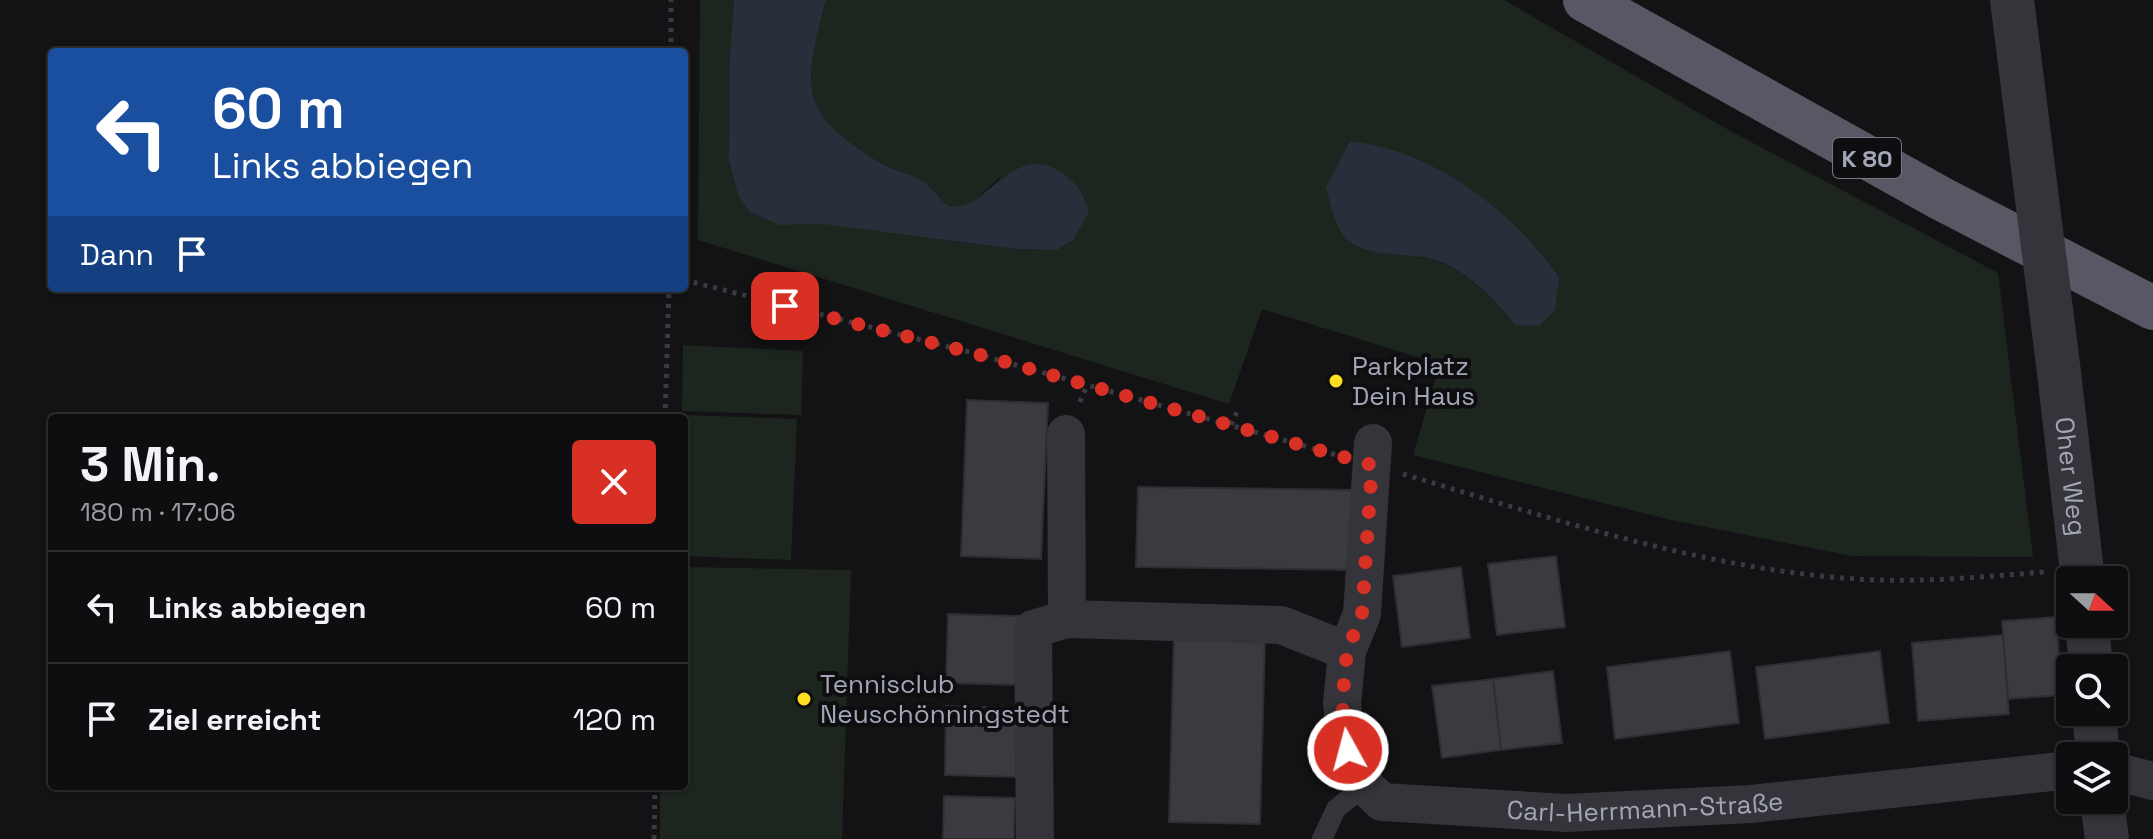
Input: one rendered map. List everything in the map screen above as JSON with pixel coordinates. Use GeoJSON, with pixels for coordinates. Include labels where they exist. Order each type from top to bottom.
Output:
{"type":"FeatureCollection","features":[{"type":"Feature","properties":{"kind":"highway","name":"K 80"},"geometry":{"type":"LineString","coordinates":[[1585,0],[1926,191],[2153,308]]}},
{"type":"Feature","properties":{"kind":"street","name":"Oher Weg"},"geometry":{"type":"LineString","coordinates":[[2012,0],[2082,566]]}},
{"type":"Feature","properties":{"kind":"street"},"geometry":{"type":"LineString","coordinates":[[1066,434],[1067,619]]}},
{"type":"Feature","properties":{"kind":"street"},"geometry":{"type":"LineString","coordinates":[[1364,786],[1351,773],[1344,718],[1347,651],[1362,614],[1372,454]]}},
{"type":"Feature","properties":{"kind":"street"},"geometry":{"type":"LineString","coordinates":[[1035,839],[1033,629],[1067,619],[1281,625],[1347,651]]}},
{"type":"Feature","properties":{"kind":"street","name":"Carl-Herrmann-Straße"},"geometry":{"type":"LineString","coordinates":[[1364,786],[1382,802],[1566,813],[1751,804],[2056,771]]}},
{"type":"Feature","properties":{"kind":"street"},"geometry":{"type":"LineString","coordinates":[[2128,775],[2153,781]]}},
{"type":"Feature","properties":{"kind":"street"},"geometry":{"type":"LineString","coordinates":[[2104,814],[2107,839]]}},
{"type":"Feature","properties":{"kind":"lane"},"geometry":{"type":"LineString","coordinates":[[1322,839],[1336,809],[1364,786]]}},
{"type":"Feature","properties":{"kind":"path"},"geometry":{"type":"LineString","coordinates":[[671,0],[671,48]]}},
{"type":"Feature","properties":{"kind":"path"},"geometry":{"type":"LineString","coordinates":[[688,281],[977,354],[1231,425],[1372,454],[1663,548],[1762,568],[1858,579],[2056,576]]}},
{"type":"Feature","properties":{"kind":"path"},"geometry":{"type":"LineString","coordinates":[[665,414],[669,292]]}},
{"type":"Feature","properties":{"kind":"path"},"geometry":{"type":"LineString","coordinates":[[1231,425],[1239,407]]}},
{"type":"Feature","properties":{"kind":"path"},"geometry":{"type":"LineString","coordinates":[[654,839],[655,790]]}},
{"type":"Feature","properties":{"kind":"shaded area"},"geometry":{"type":"Polygon","coordinates":[[[700,0],[734,0],[731,97],[780,225],[822,224],[1015,249],[1057,250],[1073,240],[999,178],[972,203],[950,208],[920,179],[884,165],[835,130],[814,98],[811,79],[826,0],[1504,0],[1727,129],[1998,273],[2033,557],[1852,556],[1671,520],[1413,455],[1440,364],[1262,309],[1229,404],[698,240],[700,0]],[[1442,172],[1369,249],[1437,260],[1462,272],[1503,308],[1515,325],[1540,251],[1483,199],[1442,172]]]}},
{"type":"Feature","properties":{"kind":"shaded area"},"geometry":{"type":"Polygon","coordinates":[[[734,0],[826,0],[811,79],[814,98],[835,130],[884,165],[920,179],[950,207],[972,202],[1014,170],[1025,166],[1048,166],[1061,172],[1082,194],[1089,212],[1073,240],[1057,250],[1015,249],[822,224],[780,225],[750,212],[738,195],[729,160],[734,0]]]}},
{"type":"Feature","properties":{"kind":"shaded area"},"geometry":{"type":"Polygon","coordinates":[[[1350,141],[1381,147],[1440,170],[1494,207],[1540,252],[1559,277],[1555,310],[1539,326],[1515,325],[1480,287],[1446,264],[1426,258],[1366,250],[1347,239],[1336,222],[1326,188],[1350,141]]]}},
{"type":"Feature","properties":{"kind":"shaded area"},"geometry":{"type":"Polygon","coordinates":[[[683,345],[803,351],[801,415],[682,411],[683,345]]]}},
{"type":"Feature","properties":{"kind":"shaded area"},"geometry":{"type":"Polygon","coordinates":[[[688,415],[797,419],[791,560],[688,556],[688,415]]]}},
{"type":"Feature","properties":{"kind":"shaded area","name":"Tennisclub Neuschönningstedt"},"geometry":{"type":"Polygon","coordinates":[[[688,567],[851,570],[842,839],[660,839],[660,790],[688,790],[688,567]]]}},
{"type":"Feature","properties":{"kind":"building"},"geometry":{"type":"Polygon","coordinates":[[[967,400],[1048,403],[1041,559],[961,556],[967,400]]]}},
{"type":"Feature","properties":{"kind":"building"},"geometry":{"type":"Polygon","coordinates":[[[1138,487],[1355,490],[1354,570],[1136,567],[1138,487]]]}},
{"type":"Feature","properties":{"kind":"building"},"geometry":{"type":"Polygon","coordinates":[[[1556,556],[1565,627],[1497,635],[1488,564],[1556,556]]]}},
{"type":"Feature","properties":{"kind":"building"},"geometry":{"type":"Polygon","coordinates":[[[1461,567],[1470,638],[1402,647],[1393,576],[1461,567]]]}},
{"type":"Feature","properties":{"kind":"building"},"geometry":{"type":"Polygon","coordinates":[[[948,614],[1019,616],[1018,685],[946,683],[948,614]]]}},
{"type":"Feature","properties":{"kind":"building"},"geometry":{"type":"Polygon","coordinates":[[[2056,617],[2059,654],[2056,654],[2056,695],[2008,699],[2002,621],[2056,617]]]}},
{"type":"Feature","properties":{"kind":"building"},"geometry":{"type":"Polygon","coordinates":[[[1174,634],[1265,636],[1260,824],[1169,822],[1174,634]]]}},
{"type":"Feature","properties":{"kind":"building"},"geometry":{"type":"Polygon","coordinates":[[[2003,635],[2009,714],[1918,721],[1912,643],[2003,635]]]}},
{"type":"Feature","properties":{"kind":"building"},"geometry":{"type":"Polygon","coordinates":[[[1730,651],[1739,723],[1615,739],[1607,667],[1730,651]]]}},
{"type":"Feature","properties":{"kind":"building"},"geometry":{"type":"Polygon","coordinates":[[[1880,651],[1889,723],[1765,739],[1756,667],[1880,651]]]}},
{"type":"Feature","properties":{"kind":"building"},"geometry":{"type":"Polygon","coordinates":[[[1553,671],[1562,743],[1501,750],[1493,679],[1553,671]]]}},
{"type":"Feature","properties":{"kind":"building"},"geometry":{"type":"Polygon","coordinates":[[[1493,679],[1501,750],[1442,758],[1432,686],[1493,679]]]}},
{"type":"Feature","properties":{"kind":"building"},"geometry":{"type":"Polygon","coordinates":[[[946,706],[1017,708],[1016,777],[945,775],[946,706]]]}},
{"type":"Feature","properties":{"kind":"building"},"geometry":{"type":"Polygon","coordinates":[[[944,796],[1015,798],[1014,839],[943,839],[944,796]]]}},
{"type":"Feature","properties":{"kind":"place","name":"Parkplatz Dein Haus"},"geometry":{"type":"Point","coordinates":[1336,381]}},
{"type":"Feature","properties":{"kind":"place","name":"Tennisclub Neuschönningstedt"},"geometry":{"type":"Point","coordinates":[804,699]}},
{"type":"Feature","properties":{"kind":"route"},"geometry":{"type":"LineString","coordinates":[[785,306],[977,354],[1372,465],[1362,614],[1347,651],[1342,704],[1348,750]]}}]}
